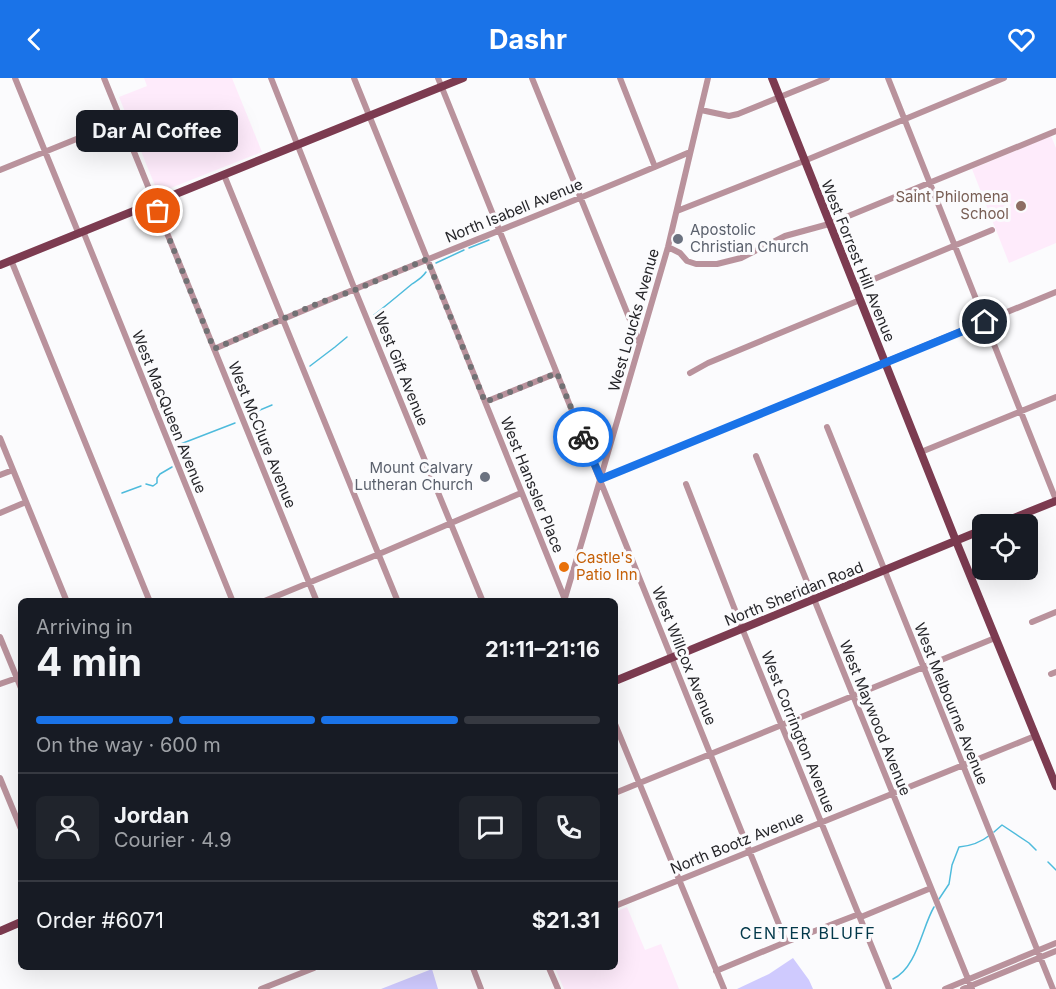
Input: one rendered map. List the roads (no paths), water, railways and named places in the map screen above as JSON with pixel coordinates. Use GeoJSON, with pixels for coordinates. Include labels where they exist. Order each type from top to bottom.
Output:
{"type":"FeatureCollection","features":[{"type":"Feature","properties":{"kind":"main road"},"geometry":{"type":"LineString","coordinates":[[0,264],[224,175],[369,115],[440,82],[463,78]]}},
{"type":"Feature","properties":{"kind":"main road","name":"West Forrest Hill Avenue"},"geometry":{"type":"LineString","coordinates":[[772,78],[1056,786]]}},
{"type":"Feature","properties":{"kind":"main road"},"geometry":{"type":"LineString","coordinates":[[1022,514],[1056,500]]}},
{"type":"Feature","properties":{"kind":"main road","name":"North Sheridan Road"},"geometry":{"type":"LineString","coordinates":[[618,680],[972,534]]}},
{"type":"Feature","properties":{"kind":"main road"},"geometry":{"type":"LineString","coordinates":[[0,931],[18,923]]}},
{"type":"Feature","properties":{"kind":"street","name":"West MacQueen Avenue"},"geometry":{"type":"LineString","coordinates":[[15,78],[231,598]]}},
{"type":"Feature","properties":{"kind":"street","name":"West McClure Avenue"},"geometry":{"type":"LineString","coordinates":[[104,78],[315,598]]}},
{"type":"Feature","properties":{"kind":"street","name":"West Gift Avenue"},"geometry":{"type":"LineString","coordinates":[[271,78],[481,598]]}},
{"type":"Feature","properties":{"kind":"street","name":"West Hanssler Place"},"geometry":{"type":"LineString","coordinates":[[354,78],[564,598]]}},
{"type":"Feature","properties":{"kind":"street"},"geometry":{"type":"LineString","coordinates":[[532,78],[639,343]]}},
{"type":"Feature","properties":{"kind":"street"},"geometry":{"type":"LineString","coordinates":[[620,78],[655,167]]}},
{"type":"Feature","properties":{"kind":"street","name":"West Loucks Avenue"},"geometry":{"type":"LineString","coordinates":[[566,598],[668,247],[708,78]]}},
{"type":"Feature","properties":{"kind":"street"},"geometry":{"type":"LineString","coordinates":[[701,110],[729,116],[738,114],[827,78]]}},
{"type":"Feature","properties":{"kind":"street"},"geometry":{"type":"LineString","coordinates":[[888,78],[1056,500]]}},
{"type":"Feature","properties":{"kind":"street"},"geometry":{"type":"LineString","coordinates":[[677,211],[1004,78]]}},
{"type":"Feature","properties":{"kind":"street","name":"West Willcox Avenue"},"geometry":{"type":"LineString","coordinates":[[440,82],[786,942]]}},
{"type":"Feature","properties":{"kind":"street"},"geometry":{"type":"LineString","coordinates":[[0,170],[121,121]]}},
{"type":"Feature","properties":{"kind":"street"},"geometry":{"type":"LineString","coordinates":[[668,247],[680,253],[687,261],[703,265],[748,256],[792,234],[829,224],[1056,131]]}},
{"type":"Feature","properties":{"kind":"street","name":"North Isabell Avenue"},"geometry":{"type":"LineString","coordinates":[[214,349],[319,303],[690,152]]}},
{"type":"Feature","properties":{"kind":"street"},"geometry":{"type":"LineString","coordinates":[[224,175],[396,598]]}},
{"type":"Feature","properties":{"kind":"street"},"geometry":{"type":"LineString","coordinates":[[855,287],[992,230]]}},
{"type":"Feature","properties":{"kind":"street"},"geometry":{"type":"LineString","coordinates":[[10,260],[148,598]]}},
{"type":"Feature","properties":{"kind":"street"},"geometry":{"type":"LineString","coordinates":[[601,479],[1056,292]]}},
{"type":"Feature","properties":{"kind":"street"},"geometry":{"type":"LineString","coordinates":[[690,372],[716,359],[860,300]]}},
{"type":"Feature","properties":{"kind":"street"},"geometry":{"type":"LineString","coordinates":[[485,402],[557,373]]}},
{"type":"Feature","properties":{"kind":"street"},"geometry":{"type":"LineString","coordinates":[[921,452],[1056,397]]}},
{"type":"Feature","properties":{"kind":"street","name":"West Melbourne Avenue"},"geometry":{"type":"LineString","coordinates":[[827,427],[1053,989]]}},
{"type":"Feature","properties":{"kind":"street"},"geometry":{"type":"LineString","coordinates":[[0,438],[65,598]]}},
{"type":"Feature","properties":{"kind":"street","name":"West Maywood Avenue"},"geometry":{"type":"LineString","coordinates":[[756,456],[970,985]]}},
{"type":"Feature","properties":{"kind":"street"},"geometry":{"type":"LineString","coordinates":[[0,475],[13,470]]}},
{"type":"Feature","properties":{"kind":"street","name":"West Corrington Avenue"},"geometry":{"type":"LineString","coordinates":[[686,484],[781,726],[889,989]]}},
{"type":"Feature","properties":{"kind":"street"},"geometry":{"type":"LineString","coordinates":[[271,598],[379,555],[521,493]]}},
{"type":"Feature","properties":{"kind":"street"},"geometry":{"type":"LineString","coordinates":[[0,513],[26,502]]}},
{"type":"Feature","properties":{"kind":"street"},"geometry":{"type":"LineString","coordinates":[[1032,622],[1056,612]]}},
{"type":"Feature","properties":{"kind":"street"},"geometry":{"type":"LineString","coordinates":[[0,637],[17,678],[0,684]]}},
{"type":"Feature","properties":{"kind":"street"},"geometry":{"type":"LineString","coordinates":[[618,792],[995,638]]}},
{"type":"Feature","properties":{"kind":"street"},"geometry":{"type":"LineString","coordinates":[[618,731],[724,989]]}},
{"type":"Feature","properties":{"kind":"street","name":"North Bootz Avenue"},"geometry":{"type":"LineString","coordinates":[[618,905],[1035,735]]}},
{"type":"Feature","properties":{"kind":"street"},"geometry":{"type":"LineString","coordinates":[[0,778],[18,822]]}},
{"type":"Feature","properties":{"kind":"street"},"geometry":{"type":"LineString","coordinates":[[716,971],[786,942],[931,888]]}},
{"type":"Feature","properties":{"kind":"street"},"geometry":{"type":"LineString","coordinates":[[963,989],[1039,954],[1056,943]]}},
{"type":"Feature","properties":{"kind":"street"},"geometry":{"type":"LineString","coordinates":[[1039,954],[1056,951]]}},
{"type":"Feature","properties":{"kind":"street"},"geometry":{"type":"LineString","coordinates":[[261,989],[309,970]]}},
{"type":"Feature","properties":{"kind":"street"},"geometry":{"type":"LineString","coordinates":[[474,970],[481,989]]}},
{"type":"Feature","properties":{"kind":"street"},"geometry":{"type":"LineString","coordinates":[[550,970],[558,989]]}},
{"type":"Feature","properties":{"kind":"street"},"geometry":{"type":"LineString","coordinates":[[945,989],[970,985]]}},
{"type":"Feature","properties":{"kind":"waterway"},"geometry":{"type":"LineString","coordinates":[[469,248],[489,240]]}},
{"type":"Feature","properties":{"kind":"waterway"},"geometry":{"type":"LineString","coordinates":[[436,263],[464,250]]}},
{"type":"Feature","properties":{"kind":"waterway"},"geometry":{"type":"LineString","coordinates":[[374,315],[426,272]]}},
{"type":"Feature","properties":{"kind":"waterway"},"geometry":{"type":"LineString","coordinates":[[310,366],[347,337]]}},
{"type":"Feature","properties":{"kind":"waterway"},"geometry":{"type":"LineString","coordinates":[[248,415],[272,405]]}},
{"type":"Feature","properties":{"kind":"waterway"},"geometry":{"type":"LineString","coordinates":[[178,445],[235,423]]}},
{"type":"Feature","properties":{"kind":"waterway"},"geometry":{"type":"LineString","coordinates":[[146,484],[153,486],[157,483],[160,474],[172,467]]}},
{"type":"Feature","properties":{"kind":"waterway"},"geometry":{"type":"LineString","coordinates":[[122,493],[141,486]]}},
{"type":"Feature","properties":{"kind":"waterway"},"geometry":{"type":"LineString","coordinates":[[994,832],[1002,825],[1036,850]]}},
{"type":"Feature","properties":{"kind":"waterway"},"geometry":{"type":"LineString","coordinates":[[939,899],[949,884],[952,865],[959,847],[975,844],[990,835]]}},
{"type":"Feature","properties":{"kind":"waterway"},"geometry":{"type":"LineString","coordinates":[[1048,862],[1056,870]]}},
{"type":"Feature","properties":{"kind":"waterway"},"geometry":{"type":"LineString","coordinates":[[893,979],[908,966],[934,907]]}},
{"type":"Feature","properties":{"kind":"place","name":"Saint Philomena School"},"geometry":{"type":"Point","coordinates":[1021,206]}},
{"type":"Feature","properties":{"kind":"place","name":"Dar Al Coffee"},"geometry":{"type":"Point","coordinates":[158,211]}},
{"type":"Feature","properties":{"kind":"place","name":"Apostolic Christian Church"},"geometry":{"type":"Point","coordinates":[678,239]}},
{"type":"Feature","properties":{"kind":"place","name":"Mount Calvary Lutheran Church"},"geometry":{"type":"Point","coordinates":[485,477]}},
{"type":"Feature","properties":{"kind":"place","name":"Castle's Patio Inn"},"geometry":{"type":"Point","coordinates":[564,567]}},
{"type":"Feature","properties":{"kind":"district","name":"CENTER BLUFF"},"geometry":{"type":"Point","coordinates":[808,933]}}]}
